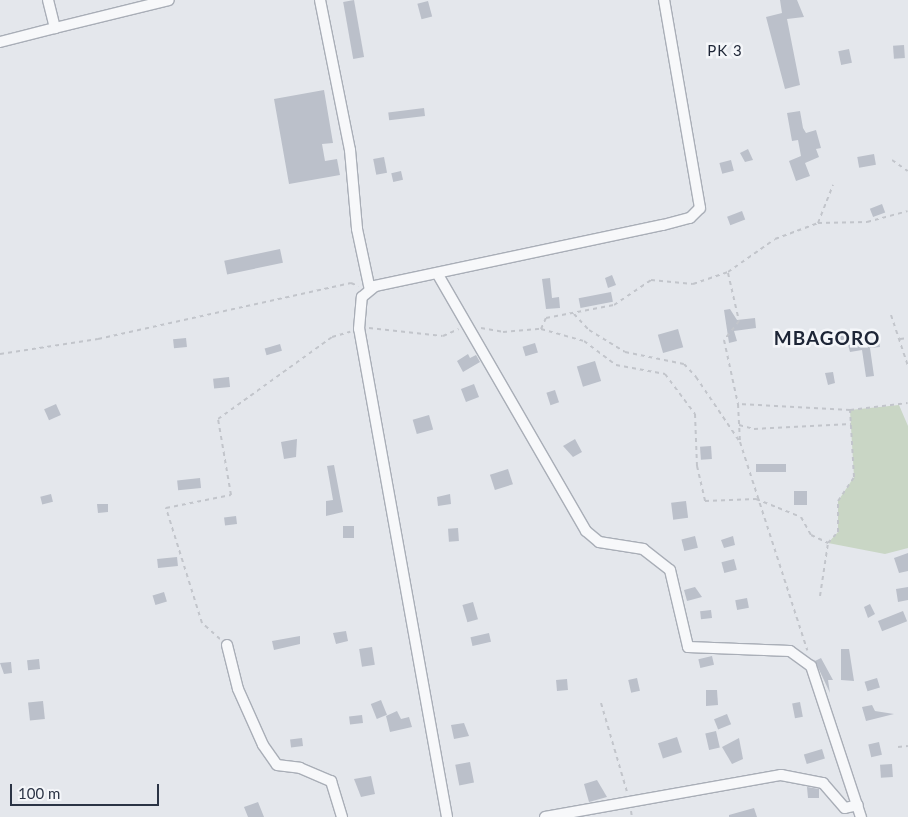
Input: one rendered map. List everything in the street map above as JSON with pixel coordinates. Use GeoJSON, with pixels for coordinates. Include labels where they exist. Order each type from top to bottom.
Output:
{"type":"FeatureCollection","features":[{"type":"Feature","properties":{"kind":"street"},"geometry":{"type":"LineString","coordinates":[[48,0],[55,28]]}},
{"type":"Feature","properties":{"kind":"street"},"geometry":{"type":"LineString","coordinates":[[0,42],[169,0]]}},
{"type":"Feature","properties":{"kind":"street"},"geometry":{"type":"LineString","coordinates":[[320,0],[350,150],[356,229],[370,290]]}},
{"type":"Feature","properties":{"kind":"street"},"geometry":{"type":"LineString","coordinates":[[447,817],[359,330],[362,297],[370,290],[437,273],[690,218],[700,208],[664,0]]}},
{"type":"Feature","properties":{"kind":"street"},"geometry":{"type":"LineString","coordinates":[[437,273],[586,531],[599,542],[644,549],[670,570],[688,647],[790,651],[811,666],[862,817]]}},
{"type":"Feature","properties":{"kind":"street"},"geometry":{"type":"LineString","coordinates":[[228,645],[238,689],[263,745],[277,765],[300,768],[331,781],[342,817]]}},
{"type":"Feature","properties":{"kind":"street"},"geometry":{"type":"LineString","coordinates":[[545,817],[781,775],[823,783],[845,808],[858,806]]}},
{"type":"Feature","properties":{"kind":"path"},"geometry":{"type":"LineString","coordinates":[[892,160],[908,171]]}},
{"type":"Feature","properties":{"kind":"path"},"geometry":{"type":"LineString","coordinates":[[818,223],[833,185]]}},
{"type":"Feature","properties":{"kind":"path"},"geometry":{"type":"LineString","coordinates":[[541,329],[546,318],[614,305],[651,280],[693,284],[728,272],[775,239],[818,223],[868,222],[908,211]]}},
{"type":"Feature","properties":{"kind":"path"},"geometry":{"type":"LineString","coordinates":[[728,272],[739,321],[724,340],[738,404],[740,442],[756,499],[788,584],[811,666]]}},
{"type":"Feature","properties":{"kind":"path"},"geometry":{"type":"LineString","coordinates":[[0,354],[98,339],[351,282],[370,290]]}},
{"type":"Feature","properties":{"kind":"path"},"geometry":{"type":"LineString","coordinates":[[574,314],[589,330],[625,352],[684,364],[740,442]]}},
{"type":"Feature","properties":{"kind":"path"},"geometry":{"type":"LineString","coordinates":[[891,315],[908,366]]}},
{"type":"Feature","properties":{"kind":"path"},"geometry":{"type":"LineString","coordinates":[[228,645],[202,623],[166,508],[231,495],[218,419],[332,337],[359,330],[443,336],[467,325],[503,332],[541,329],[584,340],[616,365],[665,374],[695,414],[697,466],[705,501],[756,499],[801,518],[811,535],[828,543]]}},
{"type":"Feature","properties":{"kind":"path"},"geometry":{"type":"LineString","coordinates":[[900,339],[908,338]]}},
{"type":"Feature","properties":{"kind":"path"},"geometry":{"type":"LineString","coordinates":[[738,404],[850,410],[908,403]]}},
{"type":"Feature","properties":{"kind":"path"},"geometry":{"type":"LineString","coordinates":[[820,596],[828,543],[838,532],[838,501],[854,477],[850,410]]}},
{"type":"Feature","properties":{"kind":"path"},"geometry":{"type":"LineString","coordinates":[[739,425],[754,429],[850,424]]}},
{"type":"Feature","properties":{"kind":"path"},"geometry":{"type":"LineString","coordinates":[[600,703],[630,802]]}},
{"type":"Feature","properties":{"kind":"path"},"geometry":{"type":"LineString","coordinates":[[898,747],[908,746]]}},
{"type":"Feature","properties":{"kind":"green space"},"geometry":{"type":"Polygon","coordinates":[[[899,405],[908,426],[908,548],[885,554],[828,543],[838,532],[838,501],[854,477],[850,410],[899,405]]]}},
{"type":"Feature","properties":{"kind":"building"},"geometry":{"type":"Polygon","coordinates":[[[354,0],[364,57],[353,59],[343,2],[354,0]]]}},
{"type":"Feature","properties":{"kind":"building"},"geometry":{"type":"Polygon","coordinates":[[[780,0],[797,0],[804,17],[787,19],[800,85],[785,89],[766,17],[782,13],[780,0]]]}},
{"type":"Feature","properties":{"kind":"building"},"geometry":{"type":"Polygon","coordinates":[[[428,1],[432,16],[422,19],[417,4],[428,1]]]}},
{"type":"Feature","properties":{"kind":"building"},"geometry":{"type":"Polygon","coordinates":[[[904,45],[905,58],[894,59],[893,46],[904,45]]]}},
{"type":"Feature","properties":{"kind":"building"},"geometry":{"type":"Polygon","coordinates":[[[849,49],[852,63],[841,65],[838,51],[849,49]]]}},
{"type":"Feature","properties":{"kind":"building"},"geometry":{"type":"Polygon","coordinates":[[[324,90],[333,143],[322,144],[325,161],[337,159],[340,175],[289,184],[274,99],[324,90]]]}},
{"type":"Feature","properties":{"kind":"building"},"geometry":{"type":"Polygon","coordinates":[[[424,108],[425,116],[389,120],[388,112],[424,108]]]}},
{"type":"Feature","properties":{"kind":"building"},"geometry":{"type":"Polygon","coordinates":[[[800,111],[803,128],[806,133],[816,130],[821,148],[816,149],[819,157],[805,163],[810,176],[796,181],[789,161],[801,156],[798,140],[792,141],[787,113],[800,111]]]}},
{"type":"Feature","properties":{"kind":"building"},"geometry":{"type":"Polygon","coordinates":[[[748,149],[753,160],[745,162],[740,153],[748,149]]]}},
{"type":"Feature","properties":{"kind":"building"},"geometry":{"type":"Polygon","coordinates":[[[874,154],[876,165],[859,168],[857,157],[874,154]]]}},
{"type":"Feature","properties":{"kind":"building"},"geometry":{"type":"Polygon","coordinates":[[[384,157],[387,173],[376,175],[373,159],[384,157]]]}},
{"type":"Feature","properties":{"kind":"building"},"geometry":{"type":"Polygon","coordinates":[[[731,160],[734,171],[722,174],[719,163],[731,160]]]}},
{"type":"Feature","properties":{"kind":"building"},"geometry":{"type":"Polygon","coordinates":[[[401,171],[403,180],[393,182],[391,173],[401,171]]]}},
{"type":"Feature","properties":{"kind":"building"},"geometry":{"type":"Polygon","coordinates":[[[882,204],[885,212],[873,217],[870,209],[882,204]]]}},
{"type":"Feature","properties":{"kind":"building"},"geometry":{"type":"Polygon","coordinates":[[[742,211],[745,219],[730,225],[727,217],[742,211]]]}},
{"type":"Feature","properties":{"kind":"building"},"geometry":{"type":"Polygon","coordinates":[[[280,249],[283,263],[227,275],[224,261],[280,249]]]}},
{"type":"Feature","properties":{"kind":"building"},"geometry":{"type":"Polygon","coordinates":[[[612,275],[616,285],[608,288],[605,278],[612,275]]]}},
{"type":"Feature","properties":{"kind":"building"},"geometry":{"type":"Polygon","coordinates":[[[550,278],[552,298],[559,297],[560,308],[546,309],[542,279],[550,278]]]}},
{"type":"Feature","properties":{"kind":"building"},"geometry":{"type":"Polygon","coordinates":[[[611,292],[613,302],[581,308],[579,298],[611,292]]]}},
{"type":"Feature","properties":{"kind":"building"},"geometry":{"type":"Polygon","coordinates":[[[730,309],[737,320],[755,318],[756,328],[734,331],[737,341],[729,343],[724,310],[730,309]]]}},
{"type":"Feature","properties":{"kind":"building"},"geometry":{"type":"Polygon","coordinates":[[[678,329],[683,347],[663,353],[658,335],[678,329]]]}},
{"type":"Feature","properties":{"kind":"building"},"geometry":{"type":"Polygon","coordinates":[[[849,331],[851,339],[839,341],[838,332],[849,331]]]}},
{"type":"Feature","properties":{"kind":"building"},"geometry":{"type":"Polygon","coordinates":[[[186,338],[187,347],[174,348],[173,339],[186,338]]]}},
{"type":"Feature","properties":{"kind":"building"},"geometry":{"type":"Polygon","coordinates":[[[879,340],[880,347],[870,348],[874,376],[866,377],[862,350],[850,352],[848,345],[879,340]]]}},
{"type":"Feature","properties":{"kind":"building"},"geometry":{"type":"Polygon","coordinates":[[[535,343],[538,353],[525,356],[523,347],[535,343]]]}},
{"type":"Feature","properties":{"kind":"building"},"geometry":{"type":"Polygon","coordinates":[[[280,344],[282,351],[267,355],[265,348],[280,344]]]}},
{"type":"Feature","properties":{"kind":"building"},"geometry":{"type":"Polygon","coordinates":[[[468,354],[470,358],[476,355],[480,362],[463,372],[457,361],[468,354]]]}},
{"type":"Feature","properties":{"kind":"building"},"geometry":{"type":"Polygon","coordinates":[[[595,361],[601,381],[583,387],[577,367],[595,361]]]}},
{"type":"Feature","properties":{"kind":"building"},"geometry":{"type":"Polygon","coordinates":[[[833,372],[835,383],[828,385],[825,373],[833,372]]]}},
{"type":"Feature","properties":{"kind":"building"},"geometry":{"type":"Polygon","coordinates":[[[229,377],[230,387],[214,389],[213,379],[229,377]]]}},
{"type":"Feature","properties":{"kind":"building"},"geometry":{"type":"Polygon","coordinates":[[[474,384],[479,397],[466,402],[461,389],[474,384]]]}},
{"type":"Feature","properties":{"kind":"building"},"geometry":{"type":"Polygon","coordinates":[[[555,390],[559,402],[550,405],[546,393],[555,390]]]}},
{"type":"Feature","properties":{"kind":"building"},"geometry":{"type":"Polygon","coordinates":[[[56,404],[61,415],[49,420],[44,409],[56,404]]]}},
{"type":"Feature","properties":{"kind":"building"},"geometry":{"type":"Polygon","coordinates":[[[429,415],[433,429],[417,434],[413,420],[429,415]]]}},
{"type":"Feature","properties":{"kind":"building"},"geometry":{"type":"Polygon","coordinates":[[[297,439],[296,457],[284,459],[281,442],[297,439]]]}},
{"type":"Feature","properties":{"kind":"building"},"geometry":{"type":"Polygon","coordinates":[[[575,439],[582,452],[573,457],[563,446],[575,439]]]}},
{"type":"Feature","properties":{"kind":"building"},"geometry":{"type":"Polygon","coordinates":[[[711,446],[712,459],[701,460],[700,447],[711,446]]]}},
{"type":"Feature","properties":{"kind":"building"},"geometry":{"type":"Polygon","coordinates":[[[756,464],[786,464],[786,472],[756,472],[756,464]]]}},
{"type":"Feature","properties":{"kind":"building"},"geometry":{"type":"Polygon","coordinates":[[[334,465],[343,512],[326,516],[326,501],[333,500],[327,466],[334,465]]]}},
{"type":"Feature","properties":{"kind":"building"},"geometry":{"type":"Polygon","coordinates":[[[508,469],[513,484],[495,490],[490,475],[508,469]]]}},
{"type":"Feature","properties":{"kind":"building"},"geometry":{"type":"Polygon","coordinates":[[[200,478],[201,488],[178,490],[177,480],[200,478]]]}},
{"type":"Feature","properties":{"kind":"building"},"geometry":{"type":"Polygon","coordinates":[[[794,491],[807,491],[807,505],[794,505],[794,491]]]}},
{"type":"Feature","properties":{"kind":"building"},"geometry":{"type":"Polygon","coordinates":[[[51,494],[53,502],[42,504],[40,497],[51,494]]]}},
{"type":"Feature","properties":{"kind":"building"},"geometry":{"type":"Polygon","coordinates":[[[450,494],[451,504],[438,506],[437,497],[450,494]]]}},
{"type":"Feature","properties":{"kind":"building"},"geometry":{"type":"Polygon","coordinates":[[[686,501],[688,518],[673,520],[671,503],[686,501]]]}},
{"type":"Feature","properties":{"kind":"building"},"geometry":{"type":"Polygon","coordinates":[[[97,504],[108,504],[108,512],[98,513],[97,504]]]}},
{"type":"Feature","properties":{"kind":"building"},"geometry":{"type":"Polygon","coordinates":[[[236,516],[237,524],[225,525],[224,517],[236,516]]]}},
{"type":"Feature","properties":{"kind":"building"},"geometry":{"type":"Polygon","coordinates":[[[343,526],[354,526],[354,538],[343,538],[343,526]]]}},
{"type":"Feature","properties":{"kind":"building"},"geometry":{"type":"Polygon","coordinates":[[[458,528],[459,541],[449,542],[448,529],[458,528]]]}},
{"type":"Feature","properties":{"kind":"building"},"geometry":{"type":"Polygon","coordinates":[[[695,536],[698,548],[684,551],[681,539],[695,536]]]}},
{"type":"Feature","properties":{"kind":"building"},"geometry":{"type":"Polygon","coordinates":[[[733,536],[735,545],[724,548],[721,540],[733,536]]]}},
{"type":"Feature","properties":{"kind":"building"},"geometry":{"type":"Polygon","coordinates":[[[908,553],[908,571],[899,573],[894,558],[908,553]]]}},
{"type":"Feature","properties":{"kind":"building"},"geometry":{"type":"Polygon","coordinates":[[[177,557],[178,566],[158,568],[157,559],[177,557]]]}},
{"type":"Feature","properties":{"kind":"building"},"geometry":{"type":"Polygon","coordinates":[[[734,559],[737,570],[724,573],[721,562],[734,559]]]}},
{"type":"Feature","properties":{"kind":"building"},"geometry":{"type":"Polygon","coordinates":[[[695,587],[702,597],[687,601],[684,590],[695,587]]]}},
{"type":"Feature","properties":{"kind":"building"},"geometry":{"type":"Polygon","coordinates":[[[908,587],[908,600],[898,602],[896,589],[908,587]]]}},
{"type":"Feature","properties":{"kind":"building"},"geometry":{"type":"Polygon","coordinates":[[[164,592],[167,602],[155,605],[153,596],[164,592]]]}},
{"type":"Feature","properties":{"kind":"building"},"geometry":{"type":"Polygon","coordinates":[[[747,598],[749,608],[737,610],[735,600],[747,598]]]}},
{"type":"Feature","properties":{"kind":"building"},"geometry":{"type":"Polygon","coordinates":[[[473,602],[478,619],[467,622],[462,605],[473,602]]]}},
{"type":"Feature","properties":{"kind":"building"},"geometry":{"type":"Polygon","coordinates":[[[870,604],[875,614],[868,618],[864,607],[870,604]]]}},
{"type":"Feature","properties":{"kind":"building"},"geometry":{"type":"Polygon","coordinates":[[[711,610],[712,618],[701,619],[700,611],[711,610]]]}},
{"type":"Feature","properties":{"kind":"building"},"geometry":{"type":"Polygon","coordinates":[[[903,611],[907,621],[882,631],[878,621],[903,611]]]}},
{"type":"Feature","properties":{"kind":"building"},"geometry":{"type":"Polygon","coordinates":[[[346,631],[348,641],[336,644],[333,633],[346,631]]]}},
{"type":"Feature","properties":{"kind":"building"},"geometry":{"type":"Polygon","coordinates":[[[489,633],[491,642],[473,646],[470,637],[489,633]]]}},
{"type":"Feature","properties":{"kind":"building"},"geometry":{"type":"Polygon","coordinates":[[[300,636],[300,644],[274,650],[272,641],[300,636]]]}},
{"type":"Feature","properties":{"kind":"building"},"geometry":{"type":"Polygon","coordinates":[[[372,647],[375,665],[362,667],[359,649],[372,647]]]}},
{"type":"Feature","properties":{"kind":"building"},"geometry":{"type":"Polygon","coordinates":[[[841,649],[849,649],[854,681],[841,680],[841,649]]]}},
{"type":"Feature","properties":{"kind":"building"},"geometry":{"type":"Polygon","coordinates":[[[712,656],[714,665],[700,668],[698,659],[712,656]]]}},
{"type":"Feature","properties":{"kind":"building"},"geometry":{"type":"Polygon","coordinates":[[[821,658],[833,680],[828,680],[830,693],[815,661],[821,658]]]}},
{"type":"Feature","properties":{"kind":"building"},"geometry":{"type":"Polygon","coordinates":[[[39,659],[40,669],[28,670],[27,660],[39,659]]]}},
{"type":"Feature","properties":{"kind":"building"},"geometry":{"type":"Polygon","coordinates":[[[11,662],[12,673],[4,674],[0,663],[11,662]]]}},
{"type":"Feature","properties":{"kind":"building"},"geometry":{"type":"Polygon","coordinates":[[[637,678],[640,691],[631,693],[628,680],[637,678]]]}},
{"type":"Feature","properties":{"kind":"building"},"geometry":{"type":"Polygon","coordinates":[[[877,678],[880,688],[867,691],[865,682],[877,678]]]}},
{"type":"Feature","properties":{"kind":"building"},"geometry":{"type":"Polygon","coordinates":[[[567,679],[568,690],[557,691],[556,680],[567,679]]]}},
{"type":"Feature","properties":{"kind":"building"},"geometry":{"type":"Polygon","coordinates":[[[706,690],[717,690],[718,705],[706,706],[706,690]]]}},
{"type":"Feature","properties":{"kind":"building"},"geometry":{"type":"Polygon","coordinates":[[[381,700],[387,715],[377,719],[371,704],[381,700]]]}},
{"type":"Feature","properties":{"kind":"building"},"geometry":{"type":"Polygon","coordinates":[[[43,701],[45,719],[30,720],[28,703],[43,701]]]}},
{"type":"Feature","properties":{"kind":"building"},"geometry":{"type":"Polygon","coordinates":[[[800,702],[803,717],[795,718],[792,704],[800,702]]]}},
{"type":"Feature","properties":{"kind":"building"},"geometry":{"type":"Polygon","coordinates":[[[872,705],[875,711],[894,714],[866,721],[862,707],[872,705]]]}},
{"type":"Feature","properties":{"kind":"building"},"geometry":{"type":"Polygon","coordinates":[[[397,711],[401,719],[409,717],[412,727],[390,732],[386,716],[397,711]]]}},
{"type":"Feature","properties":{"kind":"building"},"geometry":{"type":"Polygon","coordinates":[[[727,714],[731,724],[718,729],[714,719],[727,714]]]}},
{"type":"Feature","properties":{"kind":"building"},"geometry":{"type":"Polygon","coordinates":[[[362,715],[363,723],[350,725],[349,717],[362,715]]]}},
{"type":"Feature","properties":{"kind":"building"},"geometry":{"type":"Polygon","coordinates":[[[464,723],[469,736],[454,739],[451,725],[464,723]]]}},
{"type":"Feature","properties":{"kind":"building"},"geometry":{"type":"Polygon","coordinates":[[[716,731],[720,748],[709,750],[705,733],[716,731]]]}},
{"type":"Feature","properties":{"kind":"building"},"geometry":{"type":"Polygon","coordinates":[[[677,737],[682,752],[663,758],[658,743],[677,737]]]}},
{"type":"Feature","properties":{"kind":"building"},"geometry":{"type":"Polygon","coordinates":[[[302,738],[303,746],[291,747],[290,739],[302,738]]]}},
{"type":"Feature","properties":{"kind":"building"},"geometry":{"type":"Polygon","coordinates":[[[739,738],[743,759],[732,764],[722,747],[739,738]]]}},
{"type":"Feature","properties":{"kind":"building"},"geometry":{"type":"Polygon","coordinates":[[[879,742],[882,755],[871,757],[868,744],[879,742]]]}},
{"type":"Feature","properties":{"kind":"building"},"geometry":{"type":"Polygon","coordinates":[[[822,749],[825,759],[807,764],[804,755],[822,749]]]}},
{"type":"Feature","properties":{"kind":"building"},"geometry":{"type":"Polygon","coordinates":[[[470,762],[474,783],[459,785],[455,765],[470,762]]]}},
{"type":"Feature","properties":{"kind":"building"},"geometry":{"type":"Polygon","coordinates":[[[892,764],[893,777],[881,778],[880,765],[892,764]]]}},
{"type":"Feature","properties":{"kind":"building"},"geometry":{"type":"Polygon","coordinates":[[[371,776],[375,794],[361,797],[354,779],[371,776]]]}},
{"type":"Feature","properties":{"kind":"building"},"geometry":{"type":"Polygon","coordinates":[[[597,780],[607,797],[589,802],[584,784],[597,780]]]}},
{"type":"Feature","properties":{"kind":"building"},"geometry":{"type":"Polygon","coordinates":[[[807,787],[819,789],[819,798],[808,798],[807,787]]]}},
{"type":"Feature","properties":{"kind":"building"},"geometry":{"type":"Polygon","coordinates":[[[258,802],[264,817],[248,817],[244,807],[258,802]]]}},
{"type":"Feature","properties":{"kind":"building"},"geometry":{"type":"Polygon","coordinates":[[[754,808],[757,817],[729,817],[729,815],[754,808]]]}},
{"type":"Feature","properties":{"kind":"district","name":"PK 3"},"geometry":{"type":"Point","coordinates":[725,51]}},
{"type":"Feature","properties":{"kind":"district","name":"MBAGORO"},"geometry":{"type":"Point","coordinates":[827,338]}}]}
